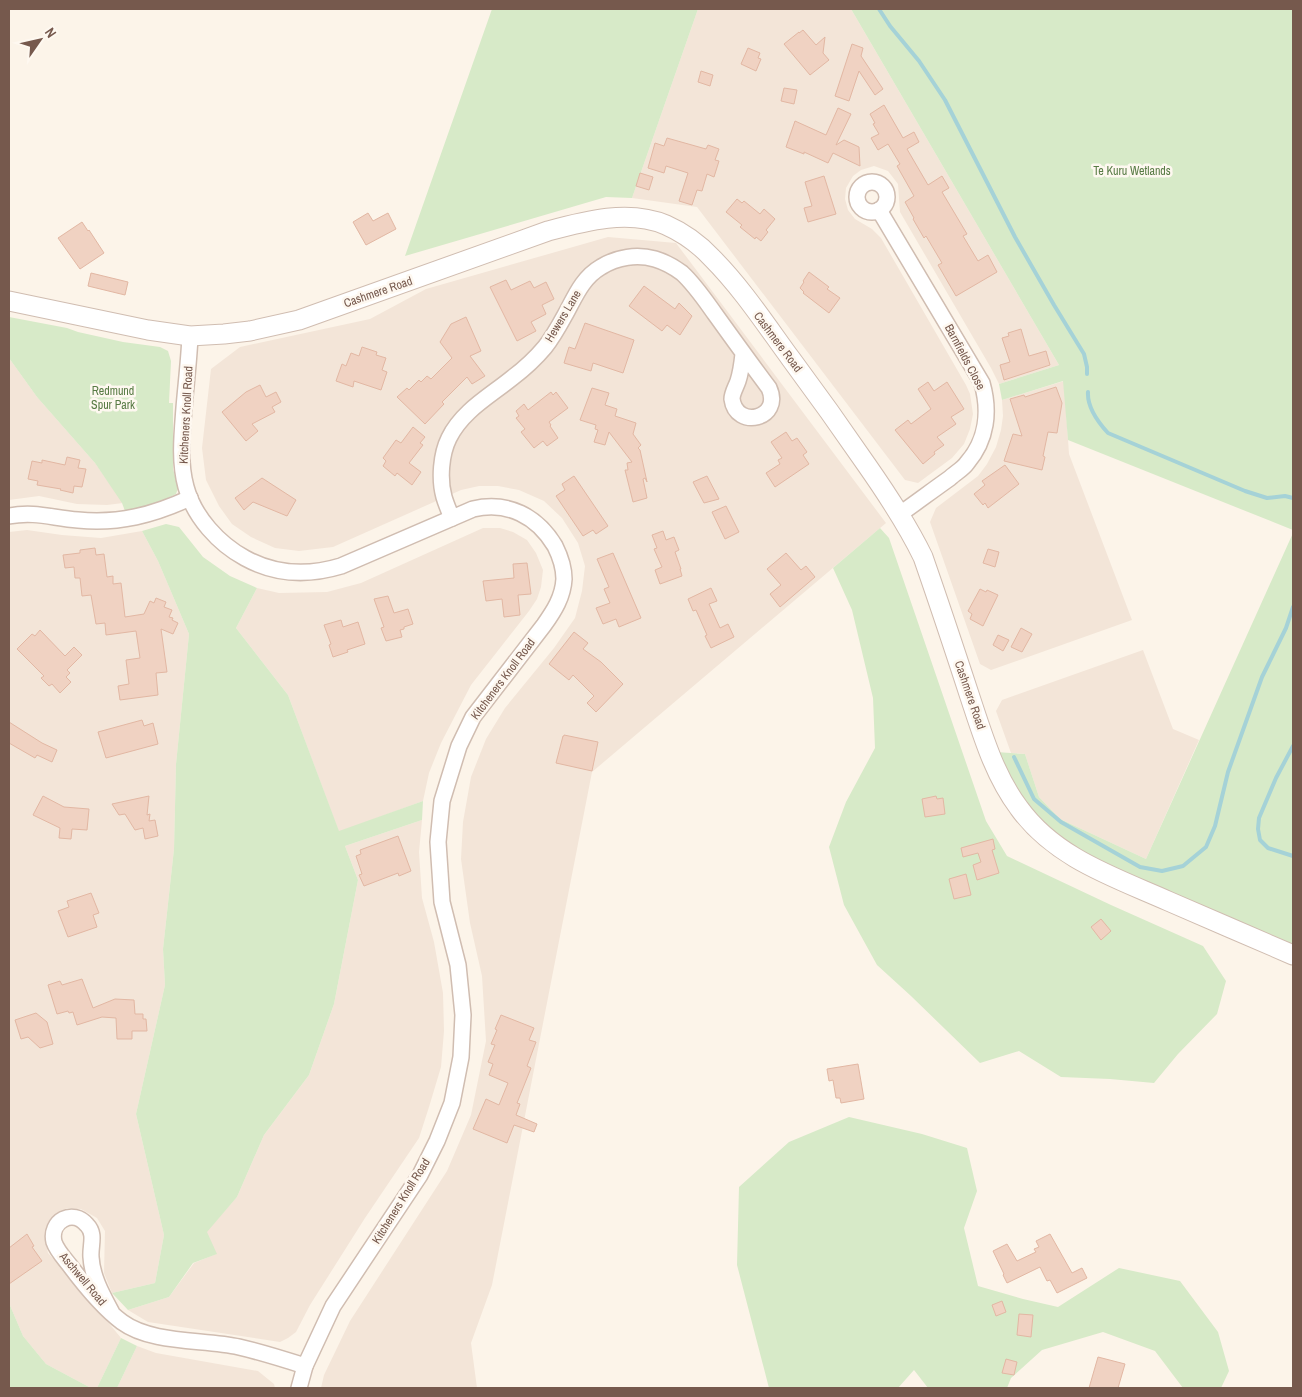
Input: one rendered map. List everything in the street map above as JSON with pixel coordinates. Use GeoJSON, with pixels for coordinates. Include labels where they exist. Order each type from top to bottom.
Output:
{"type":"FeatureCollection","features":[{"type":"Feature","properties":{"kind":"street","name":"Barnfields Close"},"geometry":{"type":"LineString","coordinates":[[879,210],[982,383],[986,396],[985,428],[974,453],[966,465],[900,514]]}},
{"type":"Feature","properties":{"kind":"street","name":"Cashmere Road"},"geometry":{"type":"LineString","coordinates":[[9,300],[148,330],[190,336],[224,334],[250,331],[299,320],[548,231],[578,223],[609,218],[636,218],[652,220],[681,233],[694,241],[732,280],[829,410],[900,514],[923,558],[986,743],[999,775],[1019,809],[1034,827],[1052,843],[1090,867],[1293,955]]}},
{"type":"Feature","properties":{"kind":"street","name":"Hewers Lane"},"geometry":{"type":"LineString","coordinates":[[452,518],[444,496],[442,481],[444,452],[449,438],[458,423],[472,409],[513,378],[545,347],[558,328],[581,286],[591,274],[601,267],[613,261],[633,257],[655,259],[668,264],[681,272],[694,286],[744,354]]}},
{"type":"Feature","properties":{"kind":"street","name":"Kitcheners Knoll Road"},"geometry":{"type":"LineString","coordinates":[[190,336],[182,444],[184,479],[190,498],[204,523],[224,545],[252,562],[282,572],[326,571],[473,509],[485,506],[497,507],[518,512],[533,520],[542,529],[558,552],[564,578],[554,611],[473,718],[459,746],[442,801],[438,842],[442,902],[458,965],[464,1015],[462,1057],[452,1103],[437,1141],[420,1175],[333,1306],[305,1366],[299,1388]]}},
{"type":"Feature","properties":{"kind":"street"},"geometry":{"type":"LineString","coordinates":[[9,516],[42,514],[76,520],[118,520],[152,513],[190,498]]}},
{"type":"Feature","properties":{"kind":"street","name":"Aschwell Road"},"geometry":{"type":"LineString","coordinates":[[112,1313],[98,1287],[91,1258],[92,1230],[79,1218],[69,1217],[60,1220],[54,1234],[56,1247],[93,1295],[112,1313],[123,1322],[138,1330],[162,1337],[238,1347],[305,1366]]}},
{"type":"Feature","properties":{"kind":"shaded area"},"geometry":{"type":"Polygon","coordinates":[[[698,9],[851,9],[1059,365],[999,384],[900,212],[898,184],[888,171],[874,166],[861,170],[853,176],[846,188],[845,199],[848,210],[855,219],[872,229],[881,238],[970,394],[973,414],[964,444],[952,458],[918,483],[905,480],[697,207],[632,198],[698,9]]]}},
{"type":"Feature","properties":{"kind":"shaded area"},"geometry":{"type":"Polygon","coordinates":[[[608,237],[676,243],[886,523],[592,772],[492,1285],[471,1343],[477,1388],[321,1388],[324,1375],[350,1321],[447,1171],[471,1115],[486,1041],[482,976],[470,923],[461,859],[463,822],[471,777],[486,739],[505,708],[554,648],[575,618],[582,591],[585,566],[578,543],[562,518],[544,501],[519,490],[498,486],[479,486],[461,490],[333,547],[299,551],[275,548],[251,537],[232,524],[219,506],[206,480],[202,448],[211,369],[240,347],[370,319],[426,289],[608,237]]]}},
{"type":"Feature","properties":{"kind":"shaded area"},"geometry":{"type":"Polygon","coordinates":[[[9,358],[37,397],[95,463],[123,503],[107,505],[77,504],[39,496],[9,500],[9,358]]]}},
{"type":"Feature","properties":{"kind":"shaded area"},"geometry":{"type":"Polygon","coordinates":[[[1064,381],[1069,454],[1132,620],[991,670],[980,664],[930,522],[936,508],[978,476],[987,464],[996,447],[1001,430],[1003,416],[1002,400],[1064,381]]]}},
{"type":"Feature","properties":{"kind":"shaded area"},"geometry":{"type":"Polygon","coordinates":[[[483,528],[500,528],[513,532],[527,540],[536,553],[543,570],[537,599],[471,685],[441,743],[429,773],[423,801],[339,832],[288,695],[236,628],[257,588],[279,593],[327,592],[361,583],[483,528]]]}},
{"type":"Feature","properties":{"kind":"shaded area"},"geometry":{"type":"Polygon","coordinates":[[[27,530],[101,538],[142,531],[158,561],[189,634],[176,764],[174,849],[163,949],[165,985],[136,1114],[164,1235],[155,1283],[112,1293],[104,1273],[105,1231],[97,1218],[81,1209],[67,1208],[56,1214],[48,1225],[45,1239],[48,1253],[121,1338],[97,1388],[91,1388],[46,1364],[23,1336],[9,1303],[9,532],[27,530]]]}},
{"type":"Feature","properties":{"kind":"shaded area"},"geometry":{"type":"Polygon","coordinates":[[[1143,650],[1173,729],[1199,740],[1146,859],[1060,819],[1039,797],[1025,754],[1011,753],[996,711],[1002,700],[1143,650]]]}},
{"type":"Feature","properties":{"kind":"shaded area"},"geometry":{"type":"Polygon","coordinates":[[[422,820],[419,852],[422,898],[434,942],[443,993],[444,1031],[441,1067],[419,1138],[365,1218],[310,1305],[296,1332],[288,1338],[280,1342],[148,1322],[128,1310],[169,1297],[194,1263],[216,1254],[206,1232],[237,1197],[264,1135],[309,1075],[334,1004],[358,880],[345,846],[422,820]]]}},
{"type":"Feature","properties":{"kind":"shaded area"},"geometry":{"type":"Polygon","coordinates":[[[137,1346],[156,1353],[258,1371],[274,1384],[275,1388],[117,1388],[137,1346]]]}},
{"type":"Feature","properties":{"kind":"green space"},"geometry":{"type":"Polygon","coordinates":[[[492,9],[698,9],[632,198],[606,197],[405,256],[492,9]]]}},
{"type":"Feature","properties":{"kind":"green space","name":"Te Kuru Wetlands"},"geometry":{"type":"Polygon","coordinates":[[[851,9],[1293,9],[1293,530],[1068,440],[1063,381],[1002,400],[999,384],[1059,365],[851,9]]]}},
{"type":"Feature","properties":{"kind":"green space","name":"Redmund Spur Park"},"geometry":{"type":"Polygon","coordinates":[[[9,317],[67,328],[123,342],[160,347],[168,351],[171,361],[169,403],[173,403],[173,469],[178,488],[176,494],[155,504],[125,511],[122,503],[95,463],[37,397],[9,358],[9,317]]]}},
{"type":"Feature","properties":{"kind":"green space"},"geometry":{"type":"Polygon","coordinates":[[[166,524],[179,527],[203,557],[230,576],[257,588],[236,628],[288,695],[339,831],[423,801],[422,820],[345,846],[358,880],[334,1004],[309,1075],[264,1135],[237,1197],[207,1232],[217,1254],[193,1263],[169,1297],[128,1310],[112,1293],[155,1283],[164,1235],[136,1114],[165,985],[163,949],[174,849],[176,764],[189,634],[158,561],[142,531],[166,524]]]}},
{"type":"Feature","properties":{"kind":"green space"},"geometry":{"type":"Polygon","coordinates":[[[880,528],[889,538],[986,821],[1007,856],[1203,946],[1226,981],[1217,1014],[1178,1054],[1154,1083],[1061,1077],[1019,1051],[980,1063],[877,965],[844,905],[829,847],[846,802],[875,748],[873,698],[852,610],[833,568],[880,528]]]}},
{"type":"Feature","properties":{"kind":"green space"},"geometry":{"type":"Polygon","coordinates":[[[1293,533],[1293,950],[1095,861],[1061,840],[1021,800],[996,752],[1025,754],[1039,797],[1060,819],[1146,859],[1293,533]]]}},
{"type":"Feature","properties":{"kind":"green space"},"geometry":{"type":"Polygon","coordinates":[[[849,1117],[922,1134],[967,1148],[977,1191],[964,1228],[978,1286],[1058,1307],[1119,1268],[1180,1281],[1218,1332],[1229,1371],[1221,1388],[1183,1388],[1155,1351],[1103,1332],[1042,1350],[1011,1378],[1007,1388],[928,1388],[914,1370],[898,1388],[769,1388],[737,1265],[739,1187],[789,1142],[849,1117]]]}},
{"type":"Feature","properties":{"kind":"green space"},"geometry":{"type":"Polygon","coordinates":[[[9,1303],[23,1336],[46,1364],[91,1388],[9,1388],[9,1303]]]}},
{"type":"Feature","properties":{"kind":"green space"},"geometry":{"type":"Polygon","coordinates":[[[121,1338],[137,1346],[117,1388],[97,1388],[121,1338]]]}},
{"type":"Feature","properties":{"kind":"building"},"geometry":{"type":"Polygon","coordinates":[[[803,30],[816,45],[825,37],[823,53],[829,60],[810,75],[784,44],[803,30]]]}},
{"type":"Feature","properties":{"kind":"building"},"geometry":{"type":"Polygon","coordinates":[[[852,44],[863,48],[861,56],[883,89],[875,95],[859,71],[849,101],[835,96],[852,44]]]}},
{"type":"Feature","properties":{"kind":"building"},"geometry":{"type":"Polygon","coordinates":[[[748,48],[760,53],[758,58],[761,59],[756,71],[741,64],[748,48]]]}},
{"type":"Feature","properties":{"kind":"building"},"geometry":{"type":"Polygon","coordinates":[[[701,71],[713,75],[710,86],[698,82],[701,71]]]}},
{"type":"Feature","properties":{"kind":"building"},"geometry":{"type":"Polygon","coordinates":[[[784,88],[797,90],[794,104],[781,101],[784,88]]]}},
{"type":"Feature","properties":{"kind":"building"},"geometry":{"type":"Polygon","coordinates":[[[884,105],[903,138],[914,132],[919,142],[907,149],[928,185],[942,176],[949,188],[942,192],[967,234],[963,236],[978,261],[988,255],[997,272],[956,296],[938,265],[942,263],[926,236],[924,238],[905,202],[914,196],[897,166],[900,164],[888,144],[878,150],[871,138],[879,134],[870,114],[884,105]]]}},
{"type":"Feature","properties":{"kind":"building"},"geometry":{"type":"Polygon","coordinates":[[[838,108],[851,114],[836,145],[844,140],[859,147],[860,166],[833,153],[828,163],[804,152],[804,154],[786,147],[795,121],[826,135],[838,108]]]}},
{"type":"Feature","properties":{"kind":"building"},"geometry":{"type":"Polygon","coordinates":[[[667,138],[706,149],[708,145],[719,149],[715,160],[719,161],[714,177],[707,174],[702,191],[697,190],[692,205],[679,201],[688,173],[666,166],[664,173],[648,168],[655,143],[664,146],[667,138]]]}},
{"type":"Feature","properties":{"kind":"building"},"geometry":{"type":"Polygon","coordinates":[[[640,173],[653,177],[649,190],[636,186],[640,173]]]}},
{"type":"Feature","properties":{"kind":"building"},"geometry":{"type":"Polygon","coordinates":[[[824,176],[836,214],[808,222],[804,208],[812,206],[805,182],[824,176]]]}},
{"type":"Feature","properties":{"kind":"building"},"geometry":{"type":"Polygon","coordinates":[[[737,199],[742,203],[744,201],[760,214],[764,209],[775,219],[766,230],[768,232],[761,241],[756,237],[755,239],[740,227],[742,225],[726,212],[737,199]]]}},
{"type":"Feature","properties":{"kind":"building"},"geometry":{"type":"Polygon","coordinates":[[[368,213],[373,221],[388,213],[396,229],[366,245],[353,222],[368,213]]]}},
{"type":"Feature","properties":{"kind":"building"},"geometry":{"type":"Polygon","coordinates":[[[82,222],[104,253],[80,269],[58,238],[82,222]]]}},
{"type":"Feature","properties":{"kind":"building"},"geometry":{"type":"Polygon","coordinates":[[[809,272],[840,298],[829,313],[803,293],[800,288],[809,272]]]}},
{"type":"Feature","properties":{"kind":"building"},"geometry":{"type":"Polygon","coordinates":[[[91,273],[128,282],[125,295],[88,286],[91,273]]]}},
{"type":"Feature","properties":{"kind":"building"},"geometry":{"type":"Polygon","coordinates":[[[506,280],[511,290],[530,281],[534,288],[546,282],[554,299],[542,305],[546,314],[531,322],[536,331],[517,341],[490,287],[506,280]]]}},
{"type":"Feature","properties":{"kind":"building"},"geometry":{"type":"Polygon","coordinates":[[[644,286],[675,309],[679,303],[692,316],[680,335],[667,325],[662,331],[629,306],[644,286]]]}},
{"type":"Feature","properties":{"kind":"building"},"geometry":{"type":"Polygon","coordinates":[[[466,317],[481,351],[470,356],[485,376],[472,384],[467,377],[442,402],[444,404],[425,424],[397,397],[407,388],[409,390],[419,380],[421,382],[427,376],[431,379],[452,358],[440,342],[451,324],[466,317]]]}},
{"type":"Feature","properties":{"kind":"building"},"geometry":{"type":"Polygon","coordinates":[[[585,323],[634,340],[623,373],[593,363],[591,371],[564,363],[569,347],[575,349],[585,323]]]}},
{"type":"Feature","properties":{"kind":"building"},"geometry":{"type":"Polygon","coordinates":[[[1021,329],[1029,356],[1046,351],[1050,365],[1004,380],[1000,365],[1010,362],[1002,338],[1009,336],[1008,333],[1021,329]]]}},
{"type":"Feature","properties":{"kind":"building"},"geometry":{"type":"Polygon","coordinates":[[[362,347],[377,352],[376,355],[386,358],[382,370],[387,372],[381,390],[354,381],[353,387],[336,381],[342,364],[346,366],[351,353],[359,356],[362,347]]]}},
{"type":"Feature","properties":{"kind":"building"},"geometry":{"type":"Polygon","coordinates":[[[928,382],[934,391],[947,382],[964,409],[951,417],[956,424],[937,437],[944,445],[934,452],[935,454],[923,464],[895,430],[908,420],[911,424],[931,409],[918,389],[928,382]]]}},
{"type":"Feature","properties":{"kind":"building"},"geometry":{"type":"Polygon","coordinates":[[[260,385],[266,397],[276,392],[281,402],[272,407],[275,412],[252,424],[258,431],[246,441],[222,412],[246,392],[260,385]]]}},
{"type":"Feature","properties":{"kind":"building"},"geometry":{"type":"Polygon","coordinates":[[[1056,387],[1062,403],[1057,433],[1048,432],[1042,470],[1004,461],[1013,434],[1022,436],[1010,399],[1024,395],[1025,397],[1056,387]]]}},
{"type":"Feature","properties":{"kind":"building"},"geometry":{"type":"Polygon","coordinates":[[[592,388],[609,393],[605,405],[617,409],[615,416],[636,423],[633,434],[641,445],[638,448],[647,482],[645,478],[643,479],[647,498],[633,502],[625,470],[628,470],[627,463],[632,462],[609,432],[605,445],[594,442],[598,430],[595,429],[596,425],[580,420],[592,388]]]}},
{"type":"Feature","properties":{"kind":"building"},"geometry":{"type":"Polygon","coordinates":[[[551,392],[553,395],[556,392],[568,408],[549,422],[558,438],[547,446],[543,441],[534,448],[521,432],[525,429],[516,418],[519,416],[516,411],[524,404],[528,410],[551,392]]]}},
{"type":"Feature","properties":{"kind":"building"},"geometry":{"type":"Polygon","coordinates":[[[413,427],[425,437],[420,443],[423,445],[409,463],[421,472],[412,485],[397,473],[395,476],[383,466],[386,461],[383,458],[396,440],[401,443],[413,427]]]}},
{"type":"Feature","properties":{"kind":"building"},"geometry":{"type":"Polygon","coordinates":[[[786,432],[792,441],[797,438],[807,452],[803,455],[809,464],[775,487],[766,473],[780,464],[778,460],[782,458],[771,442],[786,432]]]}},
{"type":"Feature","properties":{"kind":"building"},"geometry":{"type":"Polygon","coordinates":[[[67,457],[80,460],[78,468],[86,469],[82,487],[74,486],[73,493],[37,485],[38,481],[28,479],[32,461],[42,463],[42,460],[65,465],[67,457]]]}},
{"type":"Feature","properties":{"kind":"building"},"geometry":{"type":"Polygon","coordinates":[[[1005,465],[1019,484],[988,508],[974,494],[985,485],[982,481],[1005,465]]]}},
{"type":"Feature","properties":{"kind":"building"},"geometry":{"type":"Polygon","coordinates":[[[574,476],[608,526],[596,534],[593,530],[583,536],[556,496],[565,490],[562,484],[574,476]]]}},
{"type":"Feature","properties":{"kind":"building"},"geometry":{"type":"Polygon","coordinates":[[[707,476],[719,499],[704,503],[693,482],[707,476]]]}},
{"type":"Feature","properties":{"kind":"building"},"geometry":{"type":"Polygon","coordinates":[[[262,478],[296,500],[287,516],[253,502],[244,510],[235,498],[262,478]]]}},
{"type":"Feature","properties":{"kind":"building"},"geometry":{"type":"Polygon","coordinates":[[[726,506],[739,532],[725,539],[712,512],[726,506]]]}},
{"type":"Feature","properties":{"kind":"building"},"geometry":{"type":"Polygon","coordinates":[[[663,531],[666,540],[674,537],[679,550],[675,552],[682,576],[660,584],[655,570],[662,567],[654,549],[657,548],[652,535],[663,531]]]}},
{"type":"Feature","properties":{"kind":"building"},"geometry":{"type":"Polygon","coordinates":[[[95,548],[96,555],[104,554],[107,577],[113,576],[113,584],[121,583],[125,617],[144,614],[150,601],[154,603],[156,598],[166,602],[164,607],[172,610],[169,617],[178,623],[173,634],[161,629],[167,672],[156,673],[158,695],[120,700],[118,686],[129,684],[126,660],[140,658],[136,631],[106,635],[105,623],[96,624],[91,595],[82,596],[80,578],[75,578],[74,567],[65,568],[63,555],[80,553],[80,550],[95,548]]]}},
{"type":"Feature","properties":{"kind":"building"},"geometry":{"type":"Polygon","coordinates":[[[988,549],[999,552],[995,567],[983,563],[988,549]]]}},
{"type":"Feature","properties":{"kind":"building"},"geometry":{"type":"Polygon","coordinates":[[[613,553],[641,618],[619,627],[616,619],[603,624],[596,608],[610,603],[604,589],[609,587],[597,559],[613,553]]]}},
{"type":"Feature","properties":{"kind":"building"},"geometry":{"type":"Polygon","coordinates":[[[786,553],[801,570],[806,566],[815,577],[780,607],[770,594],[781,585],[767,569],[786,553]]]}},
{"type":"Feature","properties":{"kind":"building"},"geometry":{"type":"Polygon","coordinates":[[[527,563],[531,594],[518,595],[520,615],[504,617],[502,599],[486,601],[483,581],[514,578],[513,564],[527,563]]]}},
{"type":"Feature","properties":{"kind":"building"},"geometry":{"type":"Polygon","coordinates":[[[711,588],[717,601],[709,604],[720,628],[728,624],[734,637],[711,648],[696,610],[693,611],[688,599],[711,588]]]}},
{"type":"Feature","properties":{"kind":"building"},"geometry":{"type":"Polygon","coordinates":[[[980,589],[998,595],[983,626],[970,619],[972,614],[968,611],[980,589]]]}},
{"type":"Feature","properties":{"kind":"building"},"geometry":{"type":"Polygon","coordinates":[[[388,596],[394,613],[408,609],[413,624],[400,630],[402,637],[386,641],[381,628],[384,627],[374,599],[388,596]]]}},
{"type":"Feature","properties":{"kind":"building"},"geometry":{"type":"Polygon","coordinates":[[[341,620],[343,627],[358,622],[365,644],[333,657],[329,645],[331,644],[324,625],[341,620]]]}},
{"type":"Feature","properties":{"kind":"building"},"geometry":{"type":"Polygon","coordinates":[[[1021,628],[1032,634],[1022,652],[1011,647],[1021,628]]]}},
{"type":"Feature","properties":{"kind":"building"},"geometry":{"type":"Polygon","coordinates":[[[40,630],[65,656],[74,647],[82,655],[67,670],[70,673],[66,677],[71,682],[60,693],[52,684],[49,686],[41,678],[44,676],[17,649],[32,634],[35,636],[40,630]]]}},
{"type":"Feature","properties":{"kind":"building"},"geometry":{"type":"Polygon","coordinates":[[[574,632],[588,643],[583,649],[601,662],[623,684],[596,712],[587,703],[594,696],[573,675],[569,680],[549,664],[574,632]]]}},
{"type":"Feature","properties":{"kind":"building"},"geometry":{"type":"Polygon","coordinates":[[[998,635],[1009,640],[1003,651],[993,645],[998,635]]]}},
{"type":"Feature","properties":{"kind":"building"},"geometry":{"type":"Polygon","coordinates":[[[142,720],[144,726],[153,723],[158,744],[106,758],[98,732],[142,720]]]}},
{"type":"Feature","properties":{"kind":"building"},"geometry":{"type":"Polygon","coordinates":[[[9,722],[42,743],[57,750],[52,762],[37,755],[35,758],[9,743],[9,722]]]}},
{"type":"Feature","properties":{"kind":"building"},"geometry":{"type":"Polygon","coordinates":[[[564,735],[598,742],[592,771],[556,763],[564,735]]]}},
{"type":"Feature","properties":{"kind":"building"},"geometry":{"type":"Polygon","coordinates":[[[43,796],[64,807],[89,809],[87,830],[72,829],[71,839],[59,838],[60,828],[33,815],[43,796]]]}},
{"type":"Feature","properties":{"kind":"building"},"geometry":{"type":"Polygon","coordinates":[[[149,796],[147,815],[150,814],[149,821],[155,820],[158,836],[145,839],[143,828],[135,830],[125,814],[119,815],[112,804],[149,796]]]}},
{"type":"Feature","properties":{"kind":"building"},"geometry":{"type":"Polygon","coordinates":[[[936,796],[937,799],[943,798],[945,814],[925,817],[922,799],[936,796]]]}},
{"type":"Feature","properties":{"kind":"building"},"geometry":{"type":"Polygon","coordinates":[[[398,836],[411,871],[399,876],[398,873],[364,886],[359,875],[362,874],[356,856],[361,854],[360,850],[398,836]]]}},
{"type":"Feature","properties":{"kind":"building"},"geometry":{"type":"Polygon","coordinates":[[[993,839],[995,849],[992,850],[999,873],[977,880],[973,865],[981,862],[978,853],[963,857],[961,848],[993,839]]]}},
{"type":"Feature","properties":{"kind":"building"},"geometry":{"type":"Polygon","coordinates":[[[966,874],[971,895],[954,899],[949,879],[966,874]]]}},
{"type":"Feature","properties":{"kind":"building"},"geometry":{"type":"Polygon","coordinates":[[[91,893],[99,913],[93,915],[97,927],[68,937],[58,911],[69,907],[67,901],[91,893]]]}},
{"type":"Feature","properties":{"kind":"building"},"geometry":{"type":"Polygon","coordinates":[[[1101,919],[1111,931],[1101,940],[1091,927],[1101,919]]]}},
{"type":"Feature","properties":{"kind":"building"},"geometry":{"type":"Polygon","coordinates":[[[82,979],[93,1008],[115,999],[134,1000],[135,1014],[143,1014],[143,1019],[146,1019],[147,1031],[132,1031],[132,1039],[117,1039],[116,1018],[102,1017],[77,1025],[73,1012],[69,1013],[68,1011],[57,1014],[48,985],[60,981],[62,985],[82,979]]]}},
{"type":"Feature","properties":{"kind":"building"},"geometry":{"type":"Polygon","coordinates":[[[36,1013],[47,1022],[53,1044],[40,1048],[28,1037],[21,1039],[15,1020],[36,1013]]]}},
{"type":"Feature","properties":{"kind":"building"},"geometry":{"type":"Polygon","coordinates":[[[501,1015],[534,1028],[529,1040],[536,1042],[527,1066],[531,1068],[517,1103],[520,1104],[516,1115],[537,1124],[534,1132],[514,1125],[507,1143],[473,1129],[486,1099],[499,1105],[508,1083],[489,1075],[493,1064],[488,1062],[495,1045],[491,1044],[501,1015]]]}},
{"type":"Feature","properties":{"kind":"building"},"geometry":{"type":"Polygon","coordinates":[[[858,1064],[864,1099],[841,1103],[840,1098],[836,1098],[833,1080],[829,1081],[827,1069],[858,1064]]]}},
{"type":"Feature","properties":{"kind":"building"},"geometry":{"type":"Polygon","coordinates":[[[27,1234],[34,1246],[32,1247],[42,1261],[9,1284],[9,1248],[27,1234]]]}},
{"type":"Feature","properties":{"kind":"building"},"geometry":{"type":"Polygon","coordinates":[[[1050,1234],[1072,1273],[1082,1268],[1087,1278],[1057,1293],[1050,1280],[1047,1281],[1040,1267],[1007,1283],[993,1251],[1007,1244],[1017,1261],[1036,1252],[1034,1249],[1039,1247],[1036,1241],[1050,1234]]]}},
{"type":"Feature","properties":{"kind":"building"},"geometry":{"type":"Polygon","coordinates":[[[1002,1301],[1006,1312],[996,1316],[992,1305],[1002,1301]]]}},
{"type":"Feature","properties":{"kind":"building"},"geometry":{"type":"Polygon","coordinates":[[[1019,1314],[1033,1315],[1031,1337],[1017,1335],[1019,1314]]]}},
{"type":"Feature","properties":{"kind":"building"},"geometry":{"type":"Polygon","coordinates":[[[1098,1357],[1125,1364],[1118,1388],[1089,1388],[1098,1357]]]}},
{"type":"Feature","properties":{"kind":"building"},"geometry":{"type":"Polygon","coordinates":[[[1006,1359],[1017,1362],[1014,1375],[1002,1373],[1006,1359]]]}},
{"type":"Feature","properties":{"kind":"waterway"},"geometry":{"type":"LineString","coordinates":[[879,9],[890,26],[919,61],[945,100],[1015,237],[1084,354],[1087,374]]}},
{"type":"Feature","properties":{"kind":"waterway"},"geometry":{"type":"LineString","coordinates":[[1088,392],[1091,409],[1108,433],[1245,491],[1267,498],[1285,496],[1293,498]]}},
{"type":"Feature","properties":{"kind":"waterway"},"geometry":{"type":"LineString","coordinates":[[1014,757],[1034,799],[1061,822],[1140,867],[1162,871],[1183,866],[1206,847],[1215,826],[1228,772],[1262,677],[1286,628],[1293,607]]}},
{"type":"Feature","properties":{"kind":"waterway"},"geometry":{"type":"LineString","coordinates":[[1293,746],[1276,778],[1259,818],[1258,829],[1260,840],[1268,848],[1293,856]]}}]}
